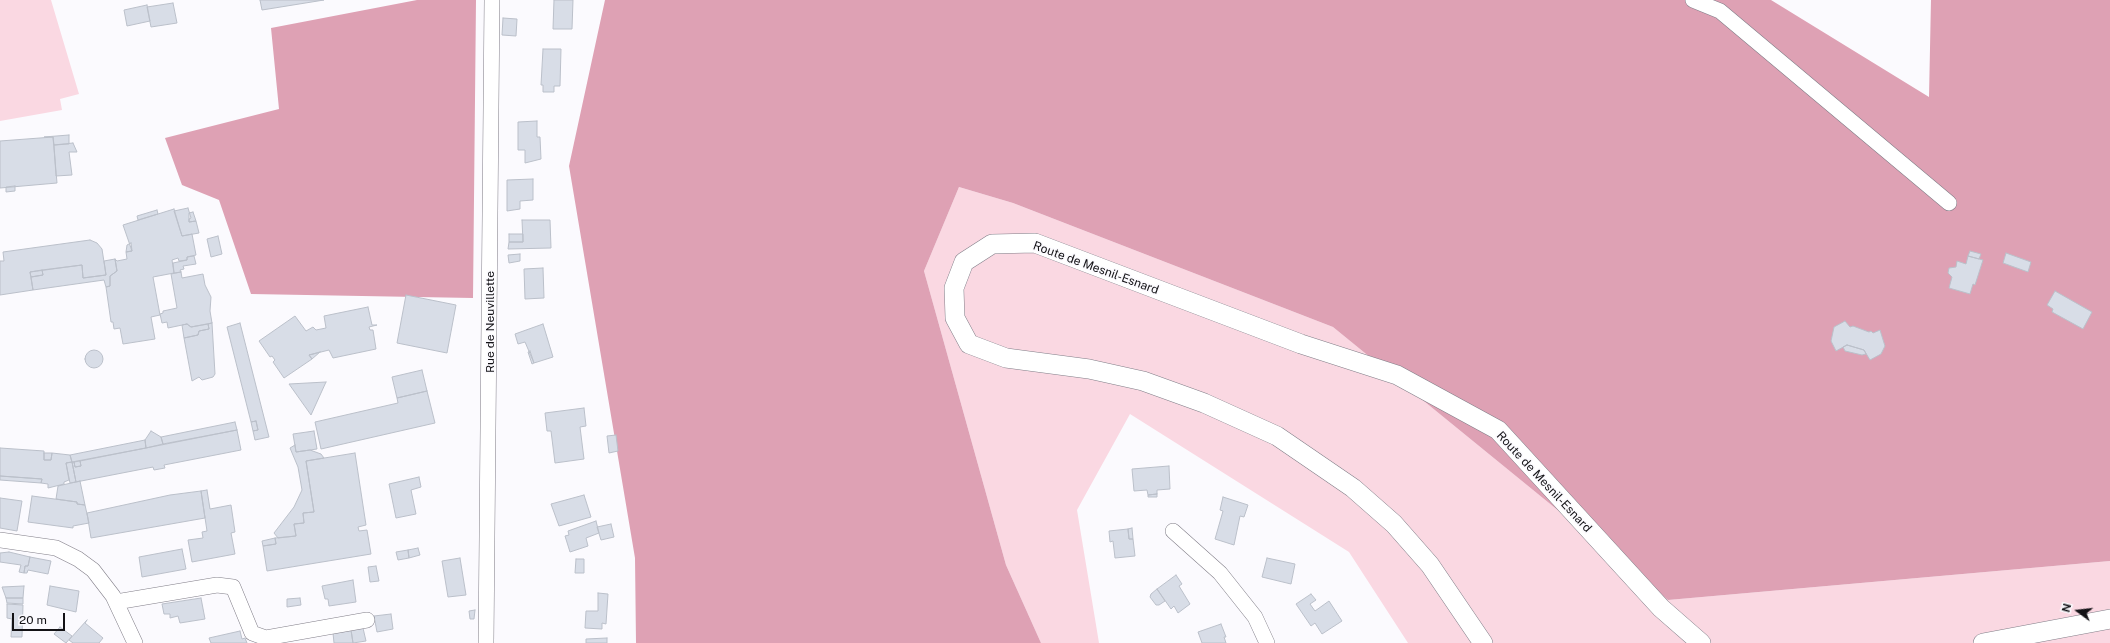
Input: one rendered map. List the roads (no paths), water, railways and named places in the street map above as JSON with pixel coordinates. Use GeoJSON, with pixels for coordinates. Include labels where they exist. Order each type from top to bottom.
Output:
{"type":"FeatureCollection","features":[{"type":"Feature","properties":{"kind":"street","name":"Rue de Neuvillette"},"geometry":{"type":"LineString","coordinates":[[486,643],[492,0]]}},
{"type":"Feature","properties":{"kind":"street"},"geometry":{"type":"LineString","coordinates":[[1693,0],[1720,11],[1949,203]]}},
{"type":"Feature","properties":{"kind":"street","name":"Route de Mesnil-Esnard"},"geometry":{"type":"LineString","coordinates":[[1483,643],[1430,565],[1394,524],[1353,488],[1277,436],[1204,403],[1143,381],[1089,369],[1006,358],[969,344],[955,318],[954,288],[964,262],[992,244],[1035,243],[1302,344],[1397,374],[1498,430],[1661,608],[1701,643]]}},
{"type":"Feature","properties":{"kind":"street"},"geometry":{"type":"LineString","coordinates":[[1173,531],[1220,573],[1255,617],[1267,643]]}},
{"type":"Feature","properties":{"kind":"street"},"geometry":{"type":"LineString","coordinates":[[0,540],[56,548],[78,558],[93,570],[116,602],[135,643]]}},
{"type":"Feature","properties":{"kind":"street"},"geometry":{"type":"LineString","coordinates":[[116,602],[217,584],[233,586],[252,633],[266,638],[367,620]]}},
{"type":"Feature","properties":{"kind":"street"},"geometry":{"type":"LineString","coordinates":[[1983,643],[2110,619]]}}]}
